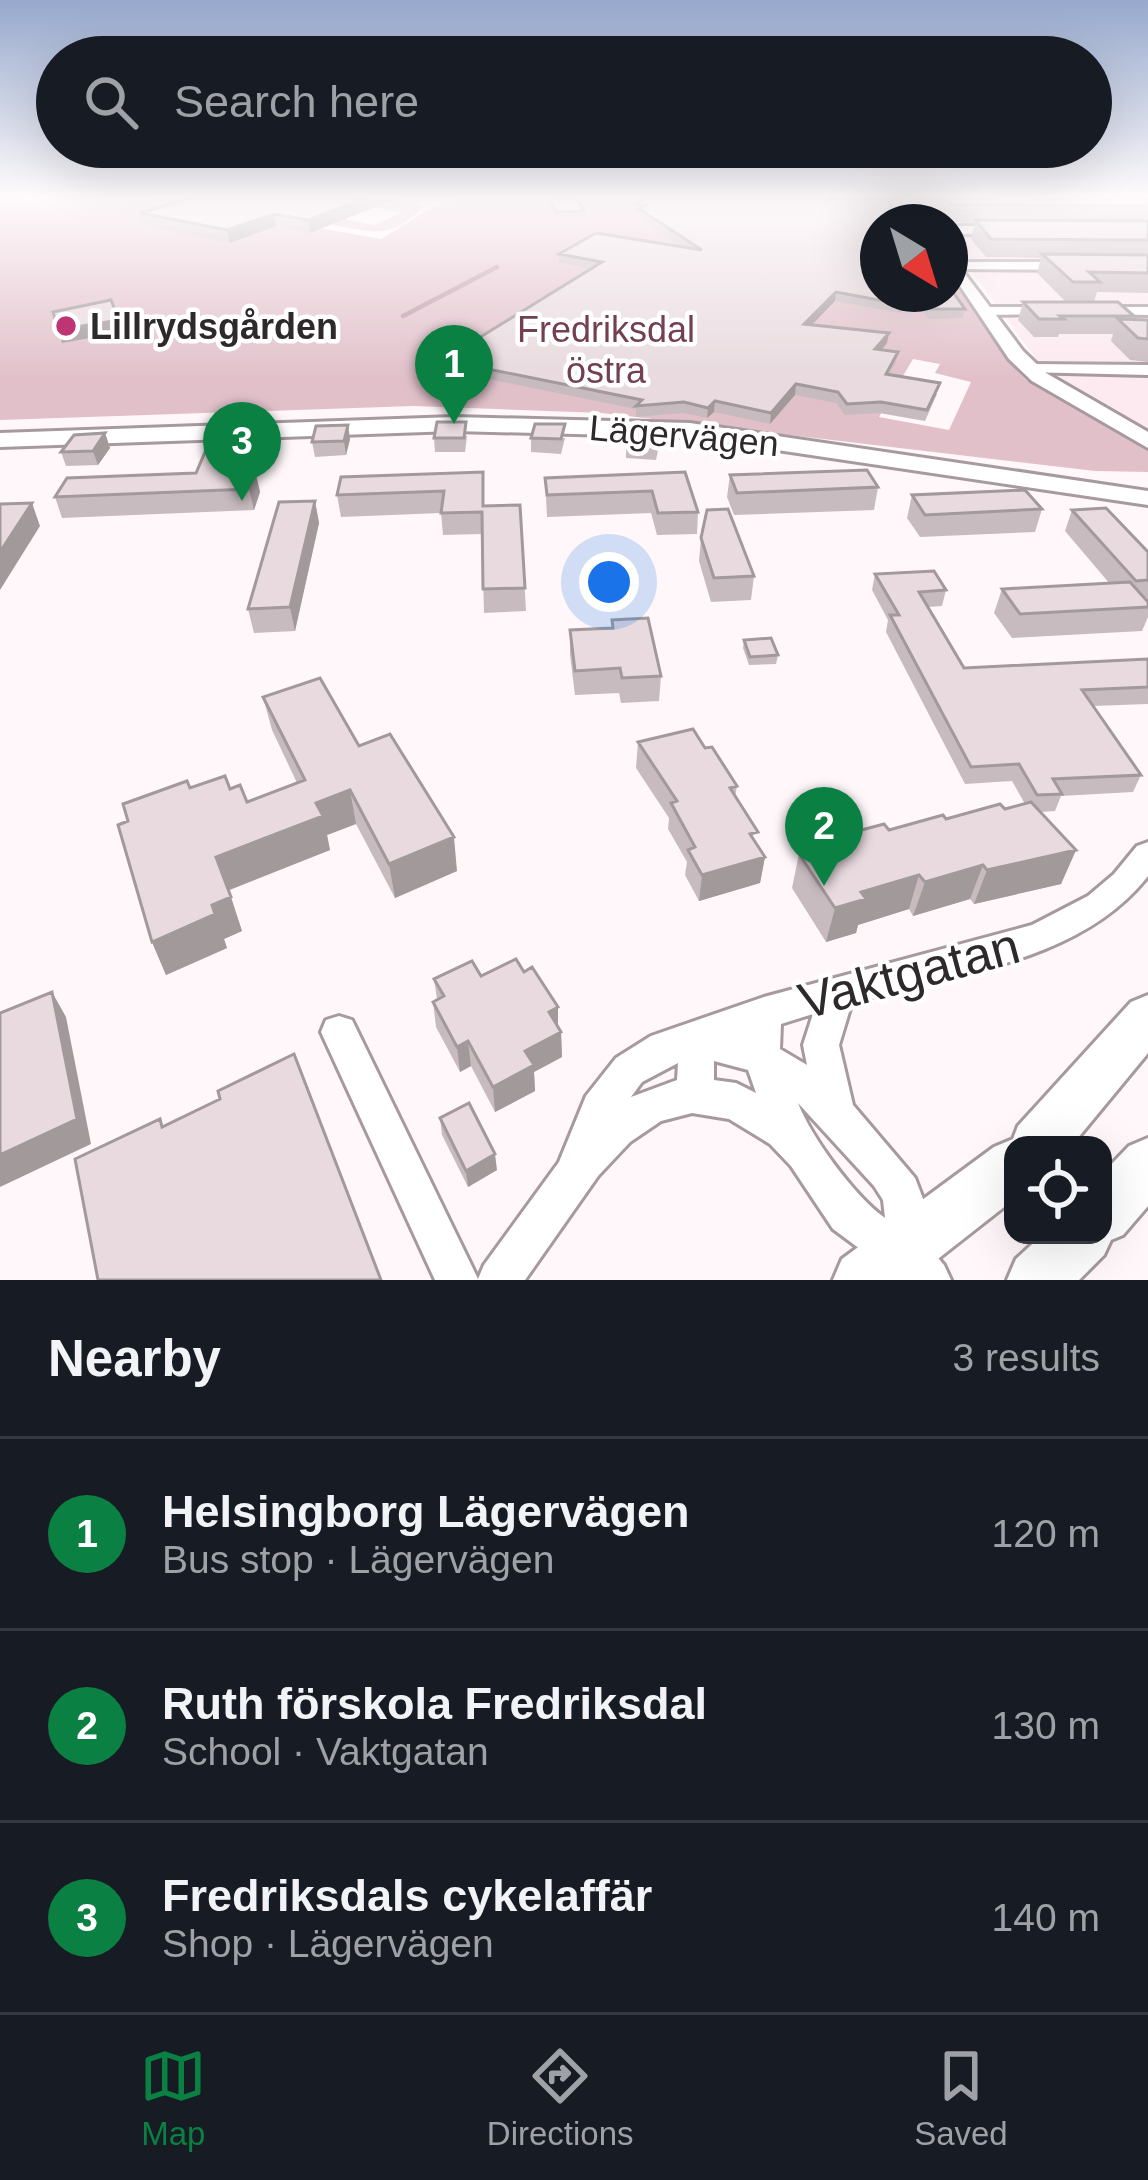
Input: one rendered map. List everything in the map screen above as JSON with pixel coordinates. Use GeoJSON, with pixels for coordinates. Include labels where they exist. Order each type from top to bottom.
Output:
{"type":"FeatureCollection","features":[{"type":"Feature","properties":{"kind":"main road"},"geometry":{"type":"LineString","coordinates":[[1046,1136],[1097,1082],[1148,1017]]}},
{"type":"Feature","properties":{"kind":"main road"},"geometry":{"type":"LineString","coordinates":[[1112,1205],[1148,1165]]}},
{"type":"Feature","properties":{"kind":"main road"},"geometry":{"type":"LineString","coordinates":[[899,1270],[1004,1174]]}},
{"type":"Feature","properties":{"kind":"main road"},"geometry":{"type":"LineString","coordinates":[[1037,1280],[1075,1244]]}},
{"type":"Feature","properties":{"kind":"street"},"geometry":{"type":"LineString","coordinates":[[968,262],[1084,266]]}},
{"type":"Feature","properties":{"kind":"street"},"geometry":{"type":"LineString","coordinates":[[968,285],[1030,369],[1148,438]]}},
{"type":"Feature","properties":{"kind":"street"},"geometry":{"type":"LineString","coordinates":[[986,311],[1148,311]]}},
{"type":"Feature","properties":{"kind":"street"},"geometry":{"type":"LineString","coordinates":[[1030,369],[1148,370]]}},
{"type":"Feature","properties":{"kind":"street","name":"Lägervägen"},"geometry":{"type":"LineString","coordinates":[[0,440],[519,424],[690,430],[1144,485]]}},
{"type":"Feature","properties":{"kind":"street","name":"Vaktgatan"},"geometry":{"type":"LineString","coordinates":[[577,1166],[586,1134],[615,1088],[658,1050],[838,991],[1016,948],[1058,932],[1121,888],[1148,854]]}},
{"type":"Feature","properties":{"kind":"street"},"geometry":{"type":"LineString","coordinates":[[835,1107],[821,1045],[838,991]]}},
{"type":"Feature","properties":{"kind":"street"},"geometry":{"type":"LineString","coordinates":[[764,1013],[761,1055],[790,1135],[899,1270]]}},
{"type":"Feature","properties":{"kind":"street"},"geometry":{"type":"LineString","coordinates":[[339,1032],[457,1280]]}},
{"type":"Feature","properties":{"kind":"street"},"geometry":{"type":"LineString","coordinates":[[695,1091],[697,1038],[761,1055],[835,1107],[903,1194],[899,1270]]}},
{"type":"Feature","properties":{"kind":"street"},"geometry":{"type":"LineString","coordinates":[[500,1280],[577,1166],[655,1104],[695,1091],[742,1103],[790,1135]]}},
{"type":"Feature","properties":{"kind":"shaded area"},"geometry":{"type":"Polygon","coordinates":[[[968,258],[1148,258],[1148,430],[1045,371],[968,266],[968,258]]]}},
{"type":"Feature","properties":{"kind":"green space"},"geometry":{"type":"Polygon","coordinates":[[[0,258],[860,258],[860,312],[968,312],[968,303],[1026,380],[1148,448],[1148,472],[1095,471],[602,413],[413,406],[0,420],[0,258]],[[913,359],[879,417],[949,430],[971,382],[935,373],[940,364],[913,359]]]}},
{"type":"Feature","properties":{"kind":"building","name":"Fredriksdal östra"},"geometry":{"type":"Polygon","coordinates":[[[579,258],[860,258],[860,296],[836,292],[804,324],[889,333],[875,349],[898,352],[886,374],[940,383],[927,410],[881,402],[847,404],[838,392],[796,384],[771,413],[715,401],[708,408],[684,402],[636,406],[642,400],[443,360],[602,262],[579,258]]]}},
{"type":"Feature","properties":{"kind":"building"},"geometry":{"type":"Polygon","coordinates":[[[1046,258],[1148,258],[1148,273],[1089,272],[1100,282],[1073,282],[1046,258]]]}},
{"type":"Feature","properties":{"kind":"building"},"geometry":{"type":"Polygon","coordinates":[[[111,300],[119,320],[58,330],[53,312],[111,300]]]}},
{"type":"Feature","properties":{"kind":"building"},"geometry":{"type":"Polygon","coordinates":[[[1023,302],[1118,302],[1134,316],[1039,319],[1023,302]]]}},
{"type":"Feature","properties":{"kind":"building"},"geometry":{"type":"Polygon","coordinates":[[[1118,319],[1148,320],[1148,339],[1138,338],[1118,319]]]}},
{"type":"Feature","properties":{"kind":"building"},"geometry":{"type":"Polygon","coordinates":[[[437,422],[466,422],[464,438],[434,438],[437,422]]]}},
{"type":"Feature","properties":{"kind":"building"},"geometry":{"type":"Polygon","coordinates":[[[250,423],[232,472],[255,471],[249,489],[55,497],[67,478],[196,473],[217,424],[250,423]]]}},
{"type":"Feature","properties":{"kind":"building"},"geometry":{"type":"Polygon","coordinates":[[[535,424],[565,424],[561,439],[531,438],[535,424]]]}},
{"type":"Feature","properties":{"kind":"building"},"geometry":{"type":"Polygon","coordinates":[[[348,425],[344,441],[312,442],[316,426],[348,425]]]}},
{"type":"Feature","properties":{"kind":"building"},"geometry":{"type":"Polygon","coordinates":[[[631,426],[660,427],[656,446],[626,444],[631,426]]]}},
{"type":"Feature","properties":{"kind":"building"},"geometry":{"type":"Polygon","coordinates":[[[105,433],[93,451],[61,452],[74,435],[105,433]]]}},
{"type":"Feature","properties":{"kind":"building"},"geometry":{"type":"Polygon","coordinates":[[[867,470],[878,487],[737,493],[730,475],[867,470]]]}},
{"type":"Feature","properties":{"kind":"building"},"geometry":{"type":"Polygon","coordinates":[[[483,472],[483,506],[520,505],[525,588],[483,589],[482,512],[441,513],[444,491],[337,495],[341,477],[483,472]]]}},
{"type":"Feature","properties":{"kind":"building"},"geometry":{"type":"Polygon","coordinates":[[[685,472],[698,512],[658,513],[652,491],[547,495],[545,478],[685,472]]]}},
{"type":"Feature","properties":{"kind":"building"},"geometry":{"type":"Polygon","coordinates":[[[1025,490],[1042,509],[925,515],[912,495],[1025,490]]]}},
{"type":"Feature","properties":{"kind":"building"},"geometry":{"type":"Polygon","coordinates":[[[315,501],[290,607],[248,609],[279,502],[315,501]]]}},
{"type":"Feature","properties":{"kind":"building"},"geometry":{"type":"Polygon","coordinates":[[[32,503],[0,552],[0,504],[32,503]]]}},
{"type":"Feature","properties":{"kind":"building"},"geometry":{"type":"Polygon","coordinates":[[[1106,508],[1148,552],[1148,580],[1136,581],[1072,510],[1106,508]]]}},
{"type":"Feature","properties":{"kind":"building"},"geometry":{"type":"Polygon","coordinates":[[[728,509],[754,576],[714,578],[701,538],[707,510],[728,509]]]}},
{"type":"Feature","properties":{"kind":"building"},"geometry":{"type":"Polygon","coordinates":[[[934,571],[946,590],[919,592],[964,668],[1148,659],[1148,687],[1082,690],[1141,775],[1053,779],[1062,794],[1037,795],[1019,764],[971,767],[890,615],[899,615],[875,574],[934,571]]]}},
{"type":"Feature","properties":{"kind":"building"},"geometry":{"type":"Polygon","coordinates":[[[1130,582],[1148,607],[1020,614],[1002,589],[1130,582]]]}},
{"type":"Feature","properties":{"kind":"building"},"geometry":{"type":"Polygon","coordinates":[[[648,618],[661,676],[622,678],[620,668],[575,671],[570,630],[613,628],[612,620],[648,618]]]}},
{"type":"Feature","properties":{"kind":"building"},"geometry":{"type":"Polygon","coordinates":[[[771,638],[778,655],[750,657],[744,640],[771,638]]]}},
{"type":"Feature","properties":{"kind":"building"},"geometry":{"type":"Polygon","coordinates":[[[320,678],[359,746],[390,734],[454,837],[389,864],[350,790],[316,803],[323,816],[216,857],[231,897],[212,905],[215,914],[152,942],[118,825],[128,821],[123,804],[187,781],[190,788],[225,776],[230,789],[240,785],[247,802],[305,780],[263,697],[320,678]]]}},
{"type":"Feature","properties":{"kind":"building"},"geometry":{"type":"Polygon","coordinates":[[[693,729],[705,748],[712,747],[737,786],[730,788],[758,832],[750,834],[765,857],[702,875],[688,850],[695,847],[671,803],[677,801],[638,742],[693,729]]]}},
{"type":"Feature","properties":{"kind":"building"},"geometry":{"type":"Polygon","coordinates":[[[1031,802],[1076,850],[987,870],[983,865],[925,882],[919,875],[861,892],[866,899],[835,908],[799,854],[828,846],[824,840],[884,824],[889,830],[943,815],[946,819],[1000,804],[1005,809],[1031,802]]]}},
{"type":"Feature","properties":{"kind":"building"},"geometry":{"type":"Polygon","coordinates":[[[516,959],[524,972],[532,967],[558,1007],[549,1012],[561,1032],[525,1051],[534,1065],[493,1087],[468,1041],[457,1047],[433,1002],[444,996],[434,979],[472,961],[481,976],[516,959]]]}},
{"type":"Feature","properties":{"kind":"building"},"geometry":{"type":"Polygon","coordinates":[[[52,992],[77,1119],[0,1155],[0,1013],[52,992]]]}},
{"type":"Feature","properties":{"kind":"building"},"geometry":{"type":"Polygon","coordinates":[[[294,1054],[381,1280],[98,1280],[75,1159],[160,1119],[162,1127],[220,1099],[218,1091],[294,1054]]]}},
{"type":"Feature","properties":{"kind":"building"},"geometry":{"type":"Polygon","coordinates":[[[469,1103],[495,1154],[466,1171],[440,1118],[469,1103]]]}},
{"type":"Feature","properties":{"kind":"waterway"},"geometry":{"type":"LineString","coordinates":[[403,316],[497,267]]}},
{"type":"Feature","properties":{"kind":"place","name":"Lillrydsgården"},"geometry":{"type":"Point","coordinates":[66,326]}},
{"type":"Feature","properties":{"kind":"place","name":"Helsingborg Lägervägen"},"geometry":{"type":"Point","coordinates":[454,424]}},
{"type":"Feature","properties":{"kind":"place","name":"Fredriksdals cykelaffär"},"geometry":{"type":"Point","coordinates":[242,501]}},
{"type":"Feature","properties":{"kind":"place","name":"Ruth förskola Fredriksdal"},"geometry":{"type":"Point","coordinates":[824,886]}}]}
